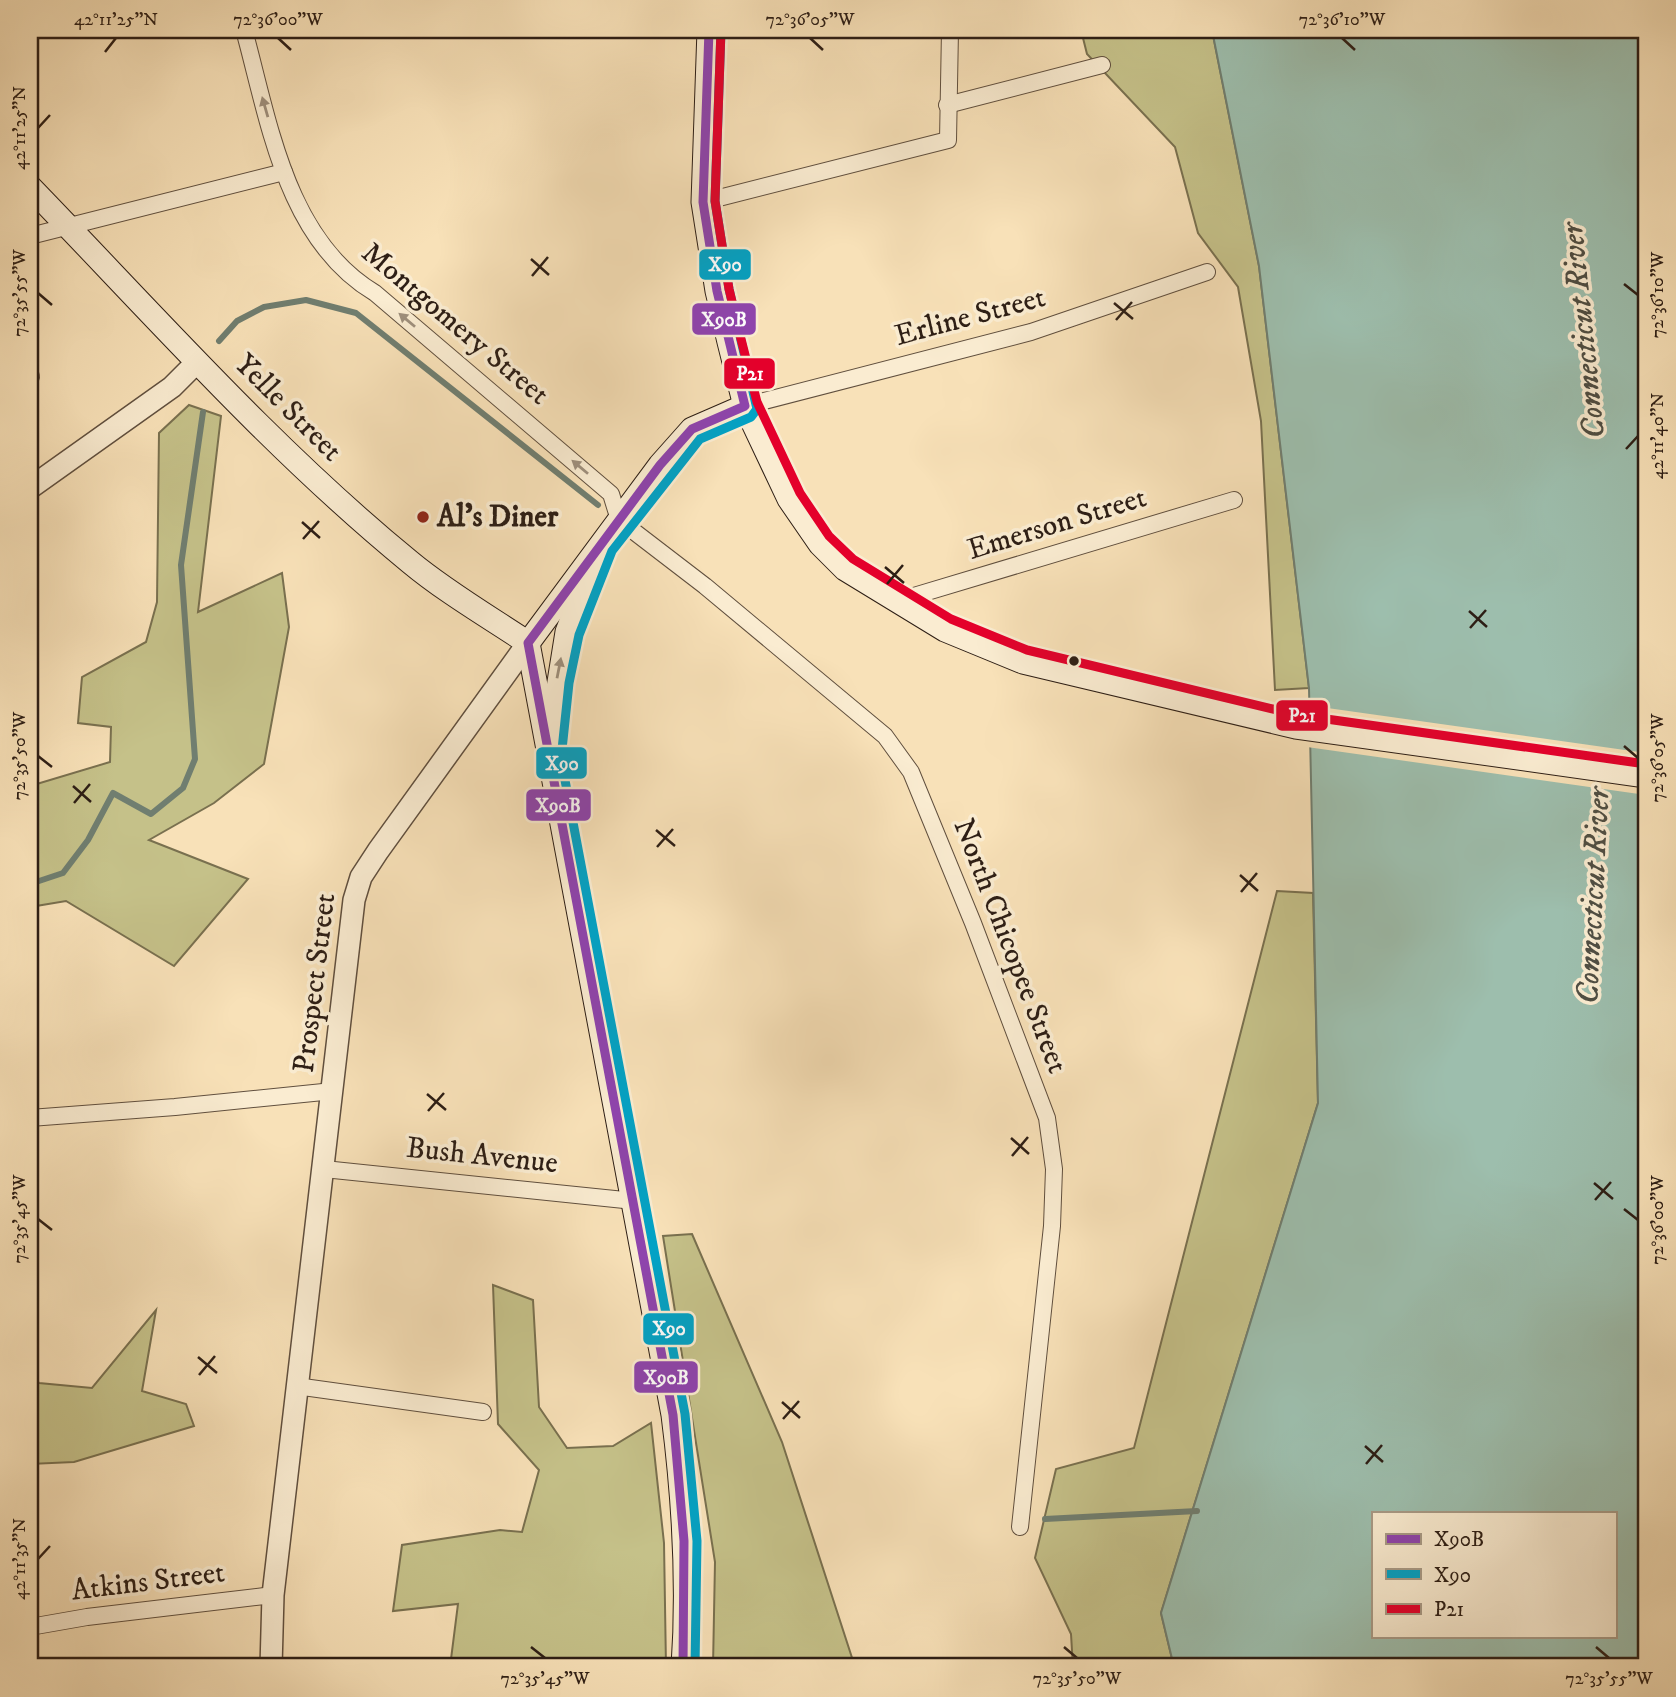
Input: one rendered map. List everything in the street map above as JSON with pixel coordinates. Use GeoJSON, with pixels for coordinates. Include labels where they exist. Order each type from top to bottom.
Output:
{"type":"FeatureCollection","features":[{"type":"Feature","properties":{"kind":"main road"},"geometry":{"type":"LineString","coordinates":[[709,30],[703,202],[717,291],[745,405],[789,499],[820,544],[845,569],[945,630],[1023,662],[1296,727],[1646,776]]}},
{"type":"Feature","properties":{"kind":"main road","name":"Yelle Street"},"geometry":{"type":"LineString","coordinates":[[30,187],[197,362],[339,502],[413,565],[528,643]]}},
{"type":"Feature","properties":{"kind":"main road","name":"Prospect Street"},"geometry":{"type":"LineString","coordinates":[[528,643],[692,429],[745,405]]}},
{"type":"Feature","properties":{"kind":"main road"},"geometry":{"type":"LineString","coordinates":[[548,760],[557,681],[567,632],[601,545]]}},
{"type":"Feature","properties":{"kind":"main road"},"geometry":{"type":"LineString","coordinates":[[528,643],[671,1402],[684,1499],[688,1580],[683,1667]]}},
{"type":"Feature","properties":{"kind":"street","name":"Montgomery Street"},"geometry":{"type":"LineString","coordinates":[[244,30],[284,172],[306,218],[353,280],[375,293],[611,494],[620,520]]}},
{"type":"Feature","properties":{"kind":"street"},"geometry":{"type":"LineString","coordinates":[[703,202],[948,140],[950,30]]}},
{"type":"Feature","properties":{"kind":"street"},"geometry":{"type":"LineString","coordinates":[[947,106],[1102,65]]}},
{"type":"Feature","properties":{"kind":"street"},"geometry":{"type":"LineString","coordinates":[[30,236],[284,172]]}},
{"type":"Feature","properties":{"kind":"street","name":"Erline Street"},"geometry":{"type":"LineString","coordinates":[[745,405],[1031,332],[1207,272]]}},
{"type":"Feature","properties":{"kind":"street"},"geometry":{"type":"LineString","coordinates":[[30,488],[172,387],[197,362]]}},
{"type":"Feature","properties":{"kind":"street","name":"Emerson Street"},"geometry":{"type":"LineString","coordinates":[[897,601],[1234,500]]}},
{"type":"Feature","properties":{"kind":"street","name":"North Chicopee Street"},"geometry":{"type":"LineString","coordinates":[[620,520],[705,586],[885,736],[911,772],[973,923],[1047,1118],[1054,1169],[1051,1239],[1020,1527]]}},
{"type":"Feature","properties":{"kind":"street","name":"Prospect Street"},"geometry":{"type":"LineString","coordinates":[[271,1667],[273,1595],[354,900],[361,877],[528,643]]}},
{"type":"Feature","properties":{"kind":"street"},"geometry":{"type":"LineString","coordinates":[[30,1118],[333,1091]]}},
{"type":"Feature","properties":{"kind":"street","name":"Bush Avenue"},"geometry":{"type":"LineString","coordinates":[[324,1169],[634,1201]]}},
{"type":"Feature","properties":{"kind":"street"},"geometry":{"type":"LineString","coordinates":[[296,1386],[483,1412]]}},
{"type":"Feature","properties":{"kind":"street","name":"Atkins Street"},"geometry":{"type":"LineString","coordinates":[[30,1627],[87,1617],[273,1595]]}},
{"type":"Feature","properties":{"kind":"shaded area"},"geometry":{"type":"Polygon","coordinates":[[[1081,30],[1212,30],[1259,266],[1309,688],[1275,690],[1261,421],[1238,287],[1198,233],[1175,147],[1087,54],[1081,30]]]}},
{"type":"Feature","properties":{"kind":"shaded area"},"geometry":{"type":"Polygon","coordinates":[[[189,405],[221,416],[198,612],[282,573],[289,627],[264,764],[214,803],[149,840],[248,879],[174,966],[66,901],[30,907],[30,786],[110,762],[111,727],[78,723],[82,677],[146,642],[157,602],[159,433],[189,405]]]}},
{"type":"Feature","properties":{"kind":"shaded area"},"geometry":{"type":"Polygon","coordinates":[[[1277,891],[1313,893],[1318,1103],[1161,1613],[1174,1667],[1073,1667],[1071,1634],[1035,1558],[1056,1469],[1134,1448],[1277,891]]]}},
{"type":"Feature","properties":{"kind":"shaded area"},"geometry":{"type":"Polygon","coordinates":[[[692,1234],[782,1442],[855,1667],[713,1667],[715,1562],[663,1236],[692,1234]]]}},
{"type":"Feature","properties":{"kind":"shaded area"},"geometry":{"type":"Polygon","coordinates":[[[493,1285],[533,1300],[539,1407],[567,1448],[613,1446],[651,1423],[664,1543],[666,1667],[450,1667],[458,1604],[393,1611],[402,1545],[500,1530],[522,1532],[539,1470],[498,1424],[493,1285]]]}},
{"type":"Feature","properties":{"kind":"shaded area"},"geometry":{"type":"Polygon","coordinates":[[[156,1310],[142,1391],[186,1404],[194,1426],[74,1462],[30,1464],[30,1370],[39,1383],[92,1388],[156,1310]]]}},
{"type":"Feature","properties":{"kind":"water","name":"Connecticut River"},"geometry":{"type":"Polygon","coordinates":[[[1212,30],[1646,30],[1646,1667],[1174,1667],[1161,1613],[1318,1103],[1309,688],[1259,266],[1212,30]]]}},
{"type":"Feature","properties":{"kind":"pier"},"geometry":{"type":"Polygon","coordinates":[[[1306,705],[1646,753],[1646,795],[1307,747],[1306,705]]]}},
{"type":"Feature","properties":{"kind":"waterway"},"geometry":{"type":"LineString","coordinates":[[219,341],[237,321],[264,307],[306,300],[356,313],[598,505]]}},
{"type":"Feature","properties":{"kind":"waterway"},"geometry":{"type":"LineString","coordinates":[[30,884],[63,873],[88,840],[113,793],[151,814],[183,788],[195,759],[181,565],[203,412]]}},
{"type":"Feature","properties":{"kind":"waterway"},"geometry":{"type":"LineString","coordinates":[[1045,1519],[1197,1511]]}},
{"type":"Feature","properties":{"kind":"transit line","name":"X90B"},"geometry":{"type":"LineString","coordinates":[[683,1667],[684,1541],[673,1415],[528,643],[660,465],[692,429],[745,406],[717,291],[703,202],[709,30]]}},
{"type":"Feature","properties":{"kind":"transit line","name":"X90"},"geometry":{"type":"LineString","coordinates":[[695,1667],[697,1541],[685,1414],[561,759],[569,683],[579,635],[612,551],[700,439],[751,417],[757,409],[729,289],[715,201],[721,30]]}},
{"type":"Feature","properties":{"kind":"transit line","name":"P21"},"geometry":{"type":"LineString","coordinates":[[721,30],[715,201],[729,289],[741,339],[757,402],[800,493],[829,536],[853,559],[951,619],[1027,650],[1298,715],[1646,764]]}},
{"type":"Feature","properties":{"kind":"place","name":"Al's Diner"},"geometry":{"type":"Point","coordinates":[423,517]}}]}
